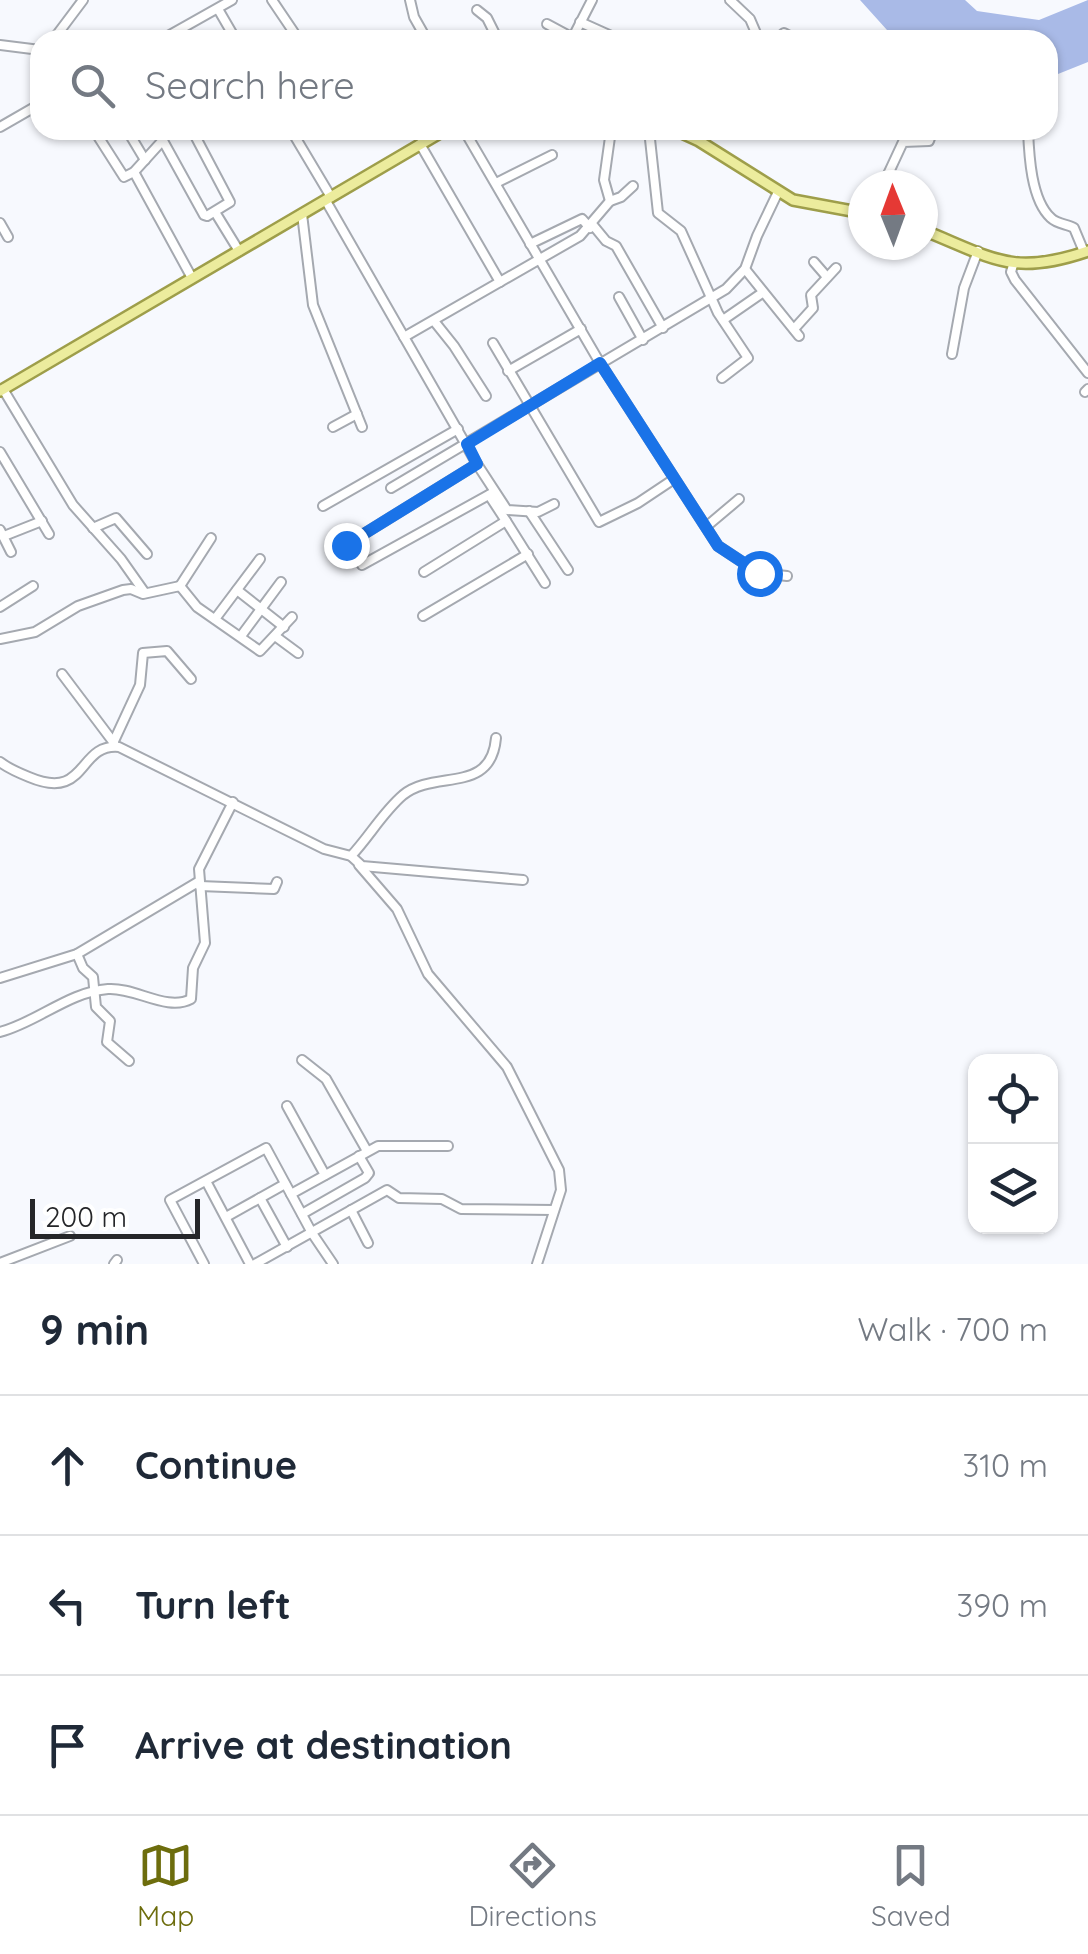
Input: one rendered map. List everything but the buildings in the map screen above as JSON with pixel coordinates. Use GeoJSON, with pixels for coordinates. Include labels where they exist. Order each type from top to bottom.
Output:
{"type":"FeatureCollection","features":[{"type":"Feature","properties":{"kind":"main road"},"geometry":{"type":"LineString","coordinates":[[1,390],[427,140]]}},
{"type":"Feature","properties":{"kind":"main road"},"geometry":{"type":"LineString","coordinates":[[699,140],[778,192],[806,204],[848,211]]}},
{"type":"Feature","properties":{"kind":"main road"},"geometry":{"type":"LineString","coordinates":[[938,236],[1013,265],[1044,264],[1086,252]]}},
{"type":"Feature","properties":{"kind":"street"},"geometry":{"type":"LineString","coordinates":[[60,30],[83,0]]}},
{"type":"Feature","properties":{"kind":"street"},"geometry":{"type":"LineString","coordinates":[[179,30],[232,0]]}},
{"type":"Feature","properties":{"kind":"street"},"geometry":{"type":"LineString","coordinates":[[272,0],[292,30]]}},
{"type":"Feature","properties":{"kind":"street"},"geometry":{"type":"LineString","coordinates":[[410,0],[422,30]]}},
{"type":"Feature","properties":{"kind":"street"},"geometry":{"type":"LineString","coordinates":[[576,30],[592,0]]}},
{"type":"Feature","properties":{"kind":"street"},"geometry":{"type":"LineString","coordinates":[[730,0],[750,19],[755,30]]}},
{"type":"Feature","properties":{"kind":"street"},"geometry":{"type":"LineString","coordinates":[[218,9],[230,30]]}},
{"type":"Feature","properties":{"kind":"street"},"geometry":{"type":"LineString","coordinates":[[477,10],[493,30]]}},
{"type":"Feature","properties":{"kind":"street"},"geometry":{"type":"LineString","coordinates":[[580,22],[598,30]]}},
{"type":"Feature","properties":{"kind":"street"},"geometry":{"type":"LineString","coordinates":[[547,24],[558,30]]}},
{"type":"Feature","properties":{"kind":"street"},"geometry":{"type":"LineString","coordinates":[[0,44],[30,48]]}},
{"type":"Feature","properties":{"kind":"street"},"geometry":{"type":"LineString","coordinates":[[0,127],[30,109]]}},
{"type":"Feature","properties":{"kind":"street"},"geometry":{"type":"LineString","coordinates":[[100,140],[120,176],[126,177],[163,140],[204,215],[230,202],[197,140]]}},
{"type":"Feature","properties":{"kind":"street"},"geometry":{"type":"LineString","coordinates":[[133,140],[144,160]]}},
{"type":"Feature","properties":{"kind":"street"},"geometry":{"type":"LineString","coordinates":[[296,140],[404,338],[467,444],[506,522],[545,583]]}},
{"type":"Feature","properties":{"kind":"street"},"geometry":{"type":"LineString","coordinates":[[470,140],[578,330],[722,549],[759,573],[788,576]]}},
{"type":"Feature","properties":{"kind":"street"},"geometry":{"type":"LineString","coordinates":[[610,140],[604,180],[610,201]]}},
{"type":"Feature","properties":{"kind":"street"},"geometry":{"type":"LineString","coordinates":[[650,140],[659,218],[680,231],[710,298],[749,360],[722,378]]}},
{"type":"Feature","properties":{"kind":"street"},"geometry":{"type":"LineString","coordinates":[[891,170],[903,142],[929,140]]}},
{"type":"Feature","properties":{"kind":"street"},"geometry":{"type":"LineString","coordinates":[[1029,140],[1032,178],[1044,207],[1052,220],[1074,228],[1086,252]]}},
{"type":"Feature","properties":{"kind":"street"},"geometry":{"type":"LineString","coordinates":[[420,144],[500,282]]}},
{"type":"Feature","properties":{"kind":"street"},"geometry":{"type":"LineString","coordinates":[[496,183],[552,155]]}},
{"type":"Feature","properties":{"kind":"street"},"geometry":{"type":"LineString","coordinates":[[134,172],[192,278]]}},
{"type":"Feature","properties":{"kind":"street"},"geometry":{"type":"LineString","coordinates":[[404,338],[591,226],[610,201],[633,186]]}},
{"type":"Feature","properties":{"kind":"street"},"geometry":{"type":"LineString","coordinates":[[390,488],[710,298],[746,269],[756,236],[778,192]]}},
{"type":"Feature","properties":{"kind":"street"},"geometry":{"type":"LineString","coordinates":[[215,212],[239,251]]}},
{"type":"Feature","properties":{"kind":"street"},"geometry":{"type":"LineString","coordinates":[[302,214],[312,305],[362,427]]}},
{"type":"Feature","properties":{"kind":"street"},"geometry":{"type":"LineString","coordinates":[[530,244],[582,219],[616,246],[663,328]]}},
{"type":"Feature","properties":{"kind":"street"},"geometry":{"type":"LineString","coordinates":[[0,223],[8,237]]}},
{"type":"Feature","properties":{"kind":"street"},"geometry":{"type":"LineString","coordinates":[[952,354],[964,288],[978,251]]}},
{"type":"Feature","properties":{"kind":"street"},"geometry":{"type":"LineString","coordinates":[[814,262],[826,277]]}},
{"type":"Feature","properties":{"kind":"street"},"geometry":{"type":"LineString","coordinates":[[1013,265],[1015,280],[1088,373]]}},
{"type":"Feature","properties":{"kind":"street"},"geometry":{"type":"LineString","coordinates":[[746,269],[796,333],[813,308],[811,295],[836,268]]}},
{"type":"Feature","properties":{"kind":"street"},"geometry":{"type":"LineString","coordinates":[[723,320],[762,294]]}},
{"type":"Feature","properties":{"kind":"street"},"geometry":{"type":"LineString","coordinates":[[619,297],[642,340]]}},
{"type":"Feature","properties":{"kind":"street"},"geometry":{"type":"LineString","coordinates":[[434,321],[486,396]]}},
{"type":"Feature","properties":{"kind":"street"},"geometry":{"type":"LineString","coordinates":[[508,371],[578,330]]}},
{"type":"Feature","properties":{"kind":"street"},"geometry":{"type":"LineString","coordinates":[[493,343],[599,522],[674,479]]}},
{"type":"Feature","properties":{"kind":"street"},"geometry":{"type":"LineString","coordinates":[[1,390],[73,505],[145,593]]}},
{"type":"Feature","properties":{"kind":"street"},"geometry":{"type":"LineString","coordinates":[[332,428],[357,414]]}},
{"type":"Feature","properties":{"kind":"street"},"geometry":{"type":"LineString","coordinates":[[323,506],[458,430]]}},
{"type":"Feature","properties":{"kind":"street"},"geometry":{"type":"LineString","coordinates":[[0,452],[49,534]]}},
{"type":"Feature","properties":{"kind":"street"},"geometry":{"type":"LineString","coordinates":[[346,545],[477,464]]}},
{"type":"Feature","properties":{"kind":"street"},"geometry":{"type":"LineString","coordinates":[[492,493],[508,511],[538,512],[554,504]]}},
{"type":"Feature","properties":{"kind":"street"},"geometry":{"type":"LineString","coordinates":[[362,565],[492,493]]}},
{"type":"Feature","properties":{"kind":"street"},"geometry":{"type":"LineString","coordinates":[[707,526],[739,499]]}},
{"type":"Feature","properties":{"kind":"street"},"geometry":{"type":"LineString","coordinates":[[529,511],[568,570]]}},
{"type":"Feature","properties":{"kind":"street"},"geometry":{"type":"LineString","coordinates":[[93,528],[116,518],[147,554]]}},
{"type":"Feature","properties":{"kind":"street"},"geometry":{"type":"LineString","coordinates":[[11,552],[2,533],[42,520]]}},
{"type":"Feature","properties":{"kind":"street"},"geometry":{"type":"LineString","coordinates":[[424,572],[506,522]]}},
{"type":"Feature","properties":{"kind":"street"},"geometry":{"type":"LineString","coordinates":[[0,640],[39,630],[78,606],[124,589],[145,593],[180,586],[212,538]]}},
{"type":"Feature","properties":{"kind":"street"},"geometry":{"type":"LineString","coordinates":[[422,616],[528,554]]}},
{"type":"Feature","properties":{"kind":"street"},"geometry":{"type":"LineString","coordinates":[[214,619],[260,559]]}},
{"type":"Feature","properties":{"kind":"street"},"geometry":{"type":"LineString","coordinates":[[241,636],[281,582]]}},
{"type":"Feature","properties":{"kind":"street"},"geometry":{"type":"LineString","coordinates":[[0,607],[34,586]]}},
{"type":"Feature","properties":{"kind":"street"},"geometry":{"type":"LineString","coordinates":[[180,586],[198,607],[260,650],[292,616]]}},
{"type":"Feature","properties":{"kind":"street"},"geometry":{"type":"LineString","coordinates":[[237,590],[284,627]]}},
{"type":"Feature","properties":{"kind":"street"},"geometry":{"type":"LineString","coordinates":[[276,636],[298,654]]}},
{"type":"Feature","properties":{"kind":"street"},"geometry":{"type":"LineString","coordinates":[[0,762],[49,785],[61,784],[113,744],[140,686],[143,653],[168,651],[191,679]]}},
{"type":"Feature","properties":{"kind":"street"},"geometry":{"type":"LineString","coordinates":[[62,674],[113,744],[362,866],[523,880]]}},
{"type":"Feature","properties":{"kind":"street"},"geometry":{"type":"LineString","coordinates":[[354,859],[406,793],[472,774],[488,765],[496,738]]}},
{"type":"Feature","properties":{"kind":"street"},"geometry":{"type":"LineString","coordinates":[[0,1032],[74,996],[96,990],[133,992],[164,1002],[192,999],[193,968],[204,943],[200,869],[233,802]]}},
{"type":"Feature","properties":{"kind":"street"},"geometry":{"type":"LineString","coordinates":[[354,859],[397,909],[428,974],[514,1078],[560,1174],[561,1190],[537,1264]]}},
{"type":"Feature","properties":{"kind":"street"},"geometry":{"type":"LineString","coordinates":[[0,978],[77,954],[199,884],[274,888],[277,882]]}},
{"type":"Feature","properties":{"kind":"street"},"geometry":{"type":"LineString","coordinates":[[77,954],[83,968],[93,977],[96,1007],[110,1024],[106,1042],[129,1061]]}},
{"type":"Feature","properties":{"kind":"street"},"geometry":{"type":"LineString","coordinates":[[302,1060],[326,1079],[369,1173],[302,1214]]}},
{"type":"Feature","properties":{"kind":"street"},"geometry":{"type":"LineString","coordinates":[[286,1106],[325,1175]]}},
{"type":"Feature","properties":{"kind":"street"},"geometry":{"type":"LineString","coordinates":[[291,1194],[382,1146],[448,1146]]}},
{"type":"Feature","properties":{"kind":"street"},"geometry":{"type":"LineString","coordinates":[[204,1264],[170,1200],[266,1148],[333,1264]]}},
{"type":"Feature","properties":{"kind":"street"},"geometry":{"type":"LineString","coordinates":[[206,1180],[253,1264],[386,1190],[399,1198],[442,1200],[461,1209],[554,1210]]}},
{"type":"Feature","properties":{"kind":"street"},"geometry":{"type":"LineString","coordinates":[[226,1218],[285,1184]]}},
{"type":"Feature","properties":{"kind":"street"},"geometry":{"type":"LineString","coordinates":[[260,1198],[287,1247]]}},
{"type":"Feature","properties":{"kind":"street"},"geometry":{"type":"LineString","coordinates":[[351,1210],[368,1243]]}},
{"type":"Feature","properties":{"kind":"street"},"geometry":{"type":"LineString","coordinates":[[0,1263],[70,1236]]}},
{"type":"Feature","properties":{"kind":"water"},"geometry":{"type":"Polygon","coordinates":[[[860,0],[965,0],[977,11],[1039,20],[1088,0],[1088,62],[1058,74],[1058,30],[887,30],[860,0]]]}},
{"type":"Feature","properties":{"kind":"route"},"geometry":{"type":"LineString","coordinates":[[346,545],[477,464],[467,444],[600,363],[718,546],[759,573]]}}]}
